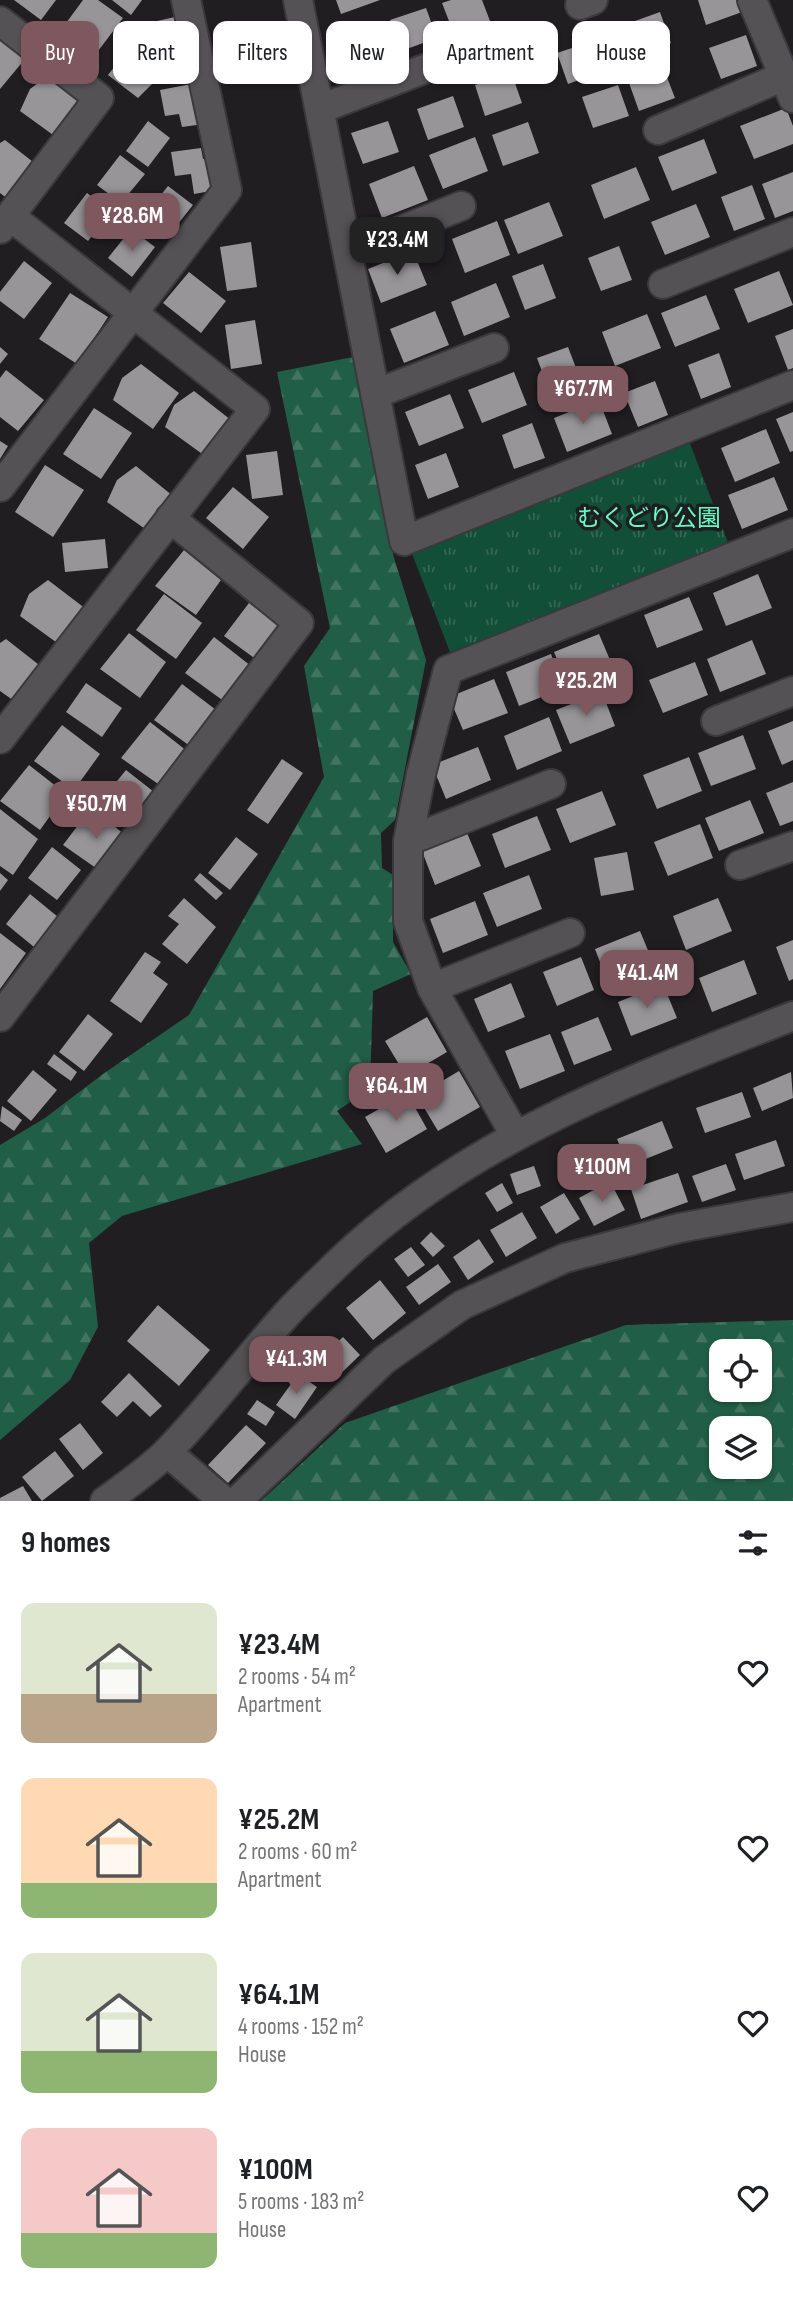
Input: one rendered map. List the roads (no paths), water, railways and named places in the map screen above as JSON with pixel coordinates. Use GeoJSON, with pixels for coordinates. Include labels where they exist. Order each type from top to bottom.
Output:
{"type":"FeatureCollection","features":[{"type":"Feature","properties":{"kind":"street"},"geometry":{"type":"LineString","coordinates":[[0,487],[227,190],[186,0]]}},
{"type":"Feature","properties":{"kind":"street"},"geometry":{"type":"LineString","coordinates":[[298,0],[404,541],[793,385]]}},
{"type":"Feature","properties":{"kind":"street"},"geometry":{"type":"LineString","coordinates":[[658,130],[789,87],[752,0]]}},
{"type":"Feature","properties":{"kind":"street"},"geometry":{"type":"LineString","coordinates":[[0,21],[99,98],[5,223],[133,313],[255,409],[0,739]]}},
{"type":"Feature","properties":{"kind":"street"},"geometry":{"type":"LineString","coordinates":[[320,108],[423,69]]}},
{"type":"Feature","properties":{"kind":"street"},"geometry":{"type":"LineString","coordinates":[[348,252],[461,206]]}},
{"type":"Feature","properties":{"kind":"street"},"geometry":{"type":"LineString","coordinates":[[663,284],[793,232]]}},
{"type":"Feature","properties":{"kind":"street"},"geometry":{"type":"LineString","coordinates":[[375,394],[494,348]]}},
{"type":"Feature","properties":{"kind":"street"},"geometry":{"type":"LineString","coordinates":[[0,1017],[299,623],[170,518]]}},
{"type":"Feature","properties":{"kind":"street"},"geometry":{"type":"LineString","coordinates":[[515,1135],[432,988],[408,921],[408,841],[424,762],[448,670],[793,533]]}},
{"type":"Feature","properties":{"kind":"street"},"geometry":{"type":"LineString","coordinates":[[716,721],[793,691]]}},
{"type":"Feature","properties":{"kind":"street"},"geometry":{"type":"LineString","coordinates":[[408,841],[551,785]]}},
{"type":"Feature","properties":{"kind":"street"},"geometry":{"type":"LineString","coordinates":[[740,865],[793,846]]}},
{"type":"Feature","properties":{"kind":"street"},"geometry":{"type":"LineString","coordinates":[[432,988],[570,933]]}},
{"type":"Feature","properties":{"kind":"street"},"geometry":{"type":"LineString","coordinates":[[105,1501],[167,1452],[285,1316],[339,1263],[390,1217],[437,1183],[515,1135],[622,1083],[793,1016]]}},
{"type":"Feature","properties":{"kind":"street"},"geometry":{"type":"LineString","coordinates":[[237,1501],[384,1360],[462,1305],[565,1258],[679,1228],[793,1207]]}},
{"type":"Feature","properties":{"kind":"street"},"geometry":{"type":"LineString","coordinates":[[167,1452],[223,1501]]}},
{"type":"Feature","properties":{"kind":"park label","name":"むくどり公園"},"geometry":{"type":"Point","coordinates":[649,518]}}]}
